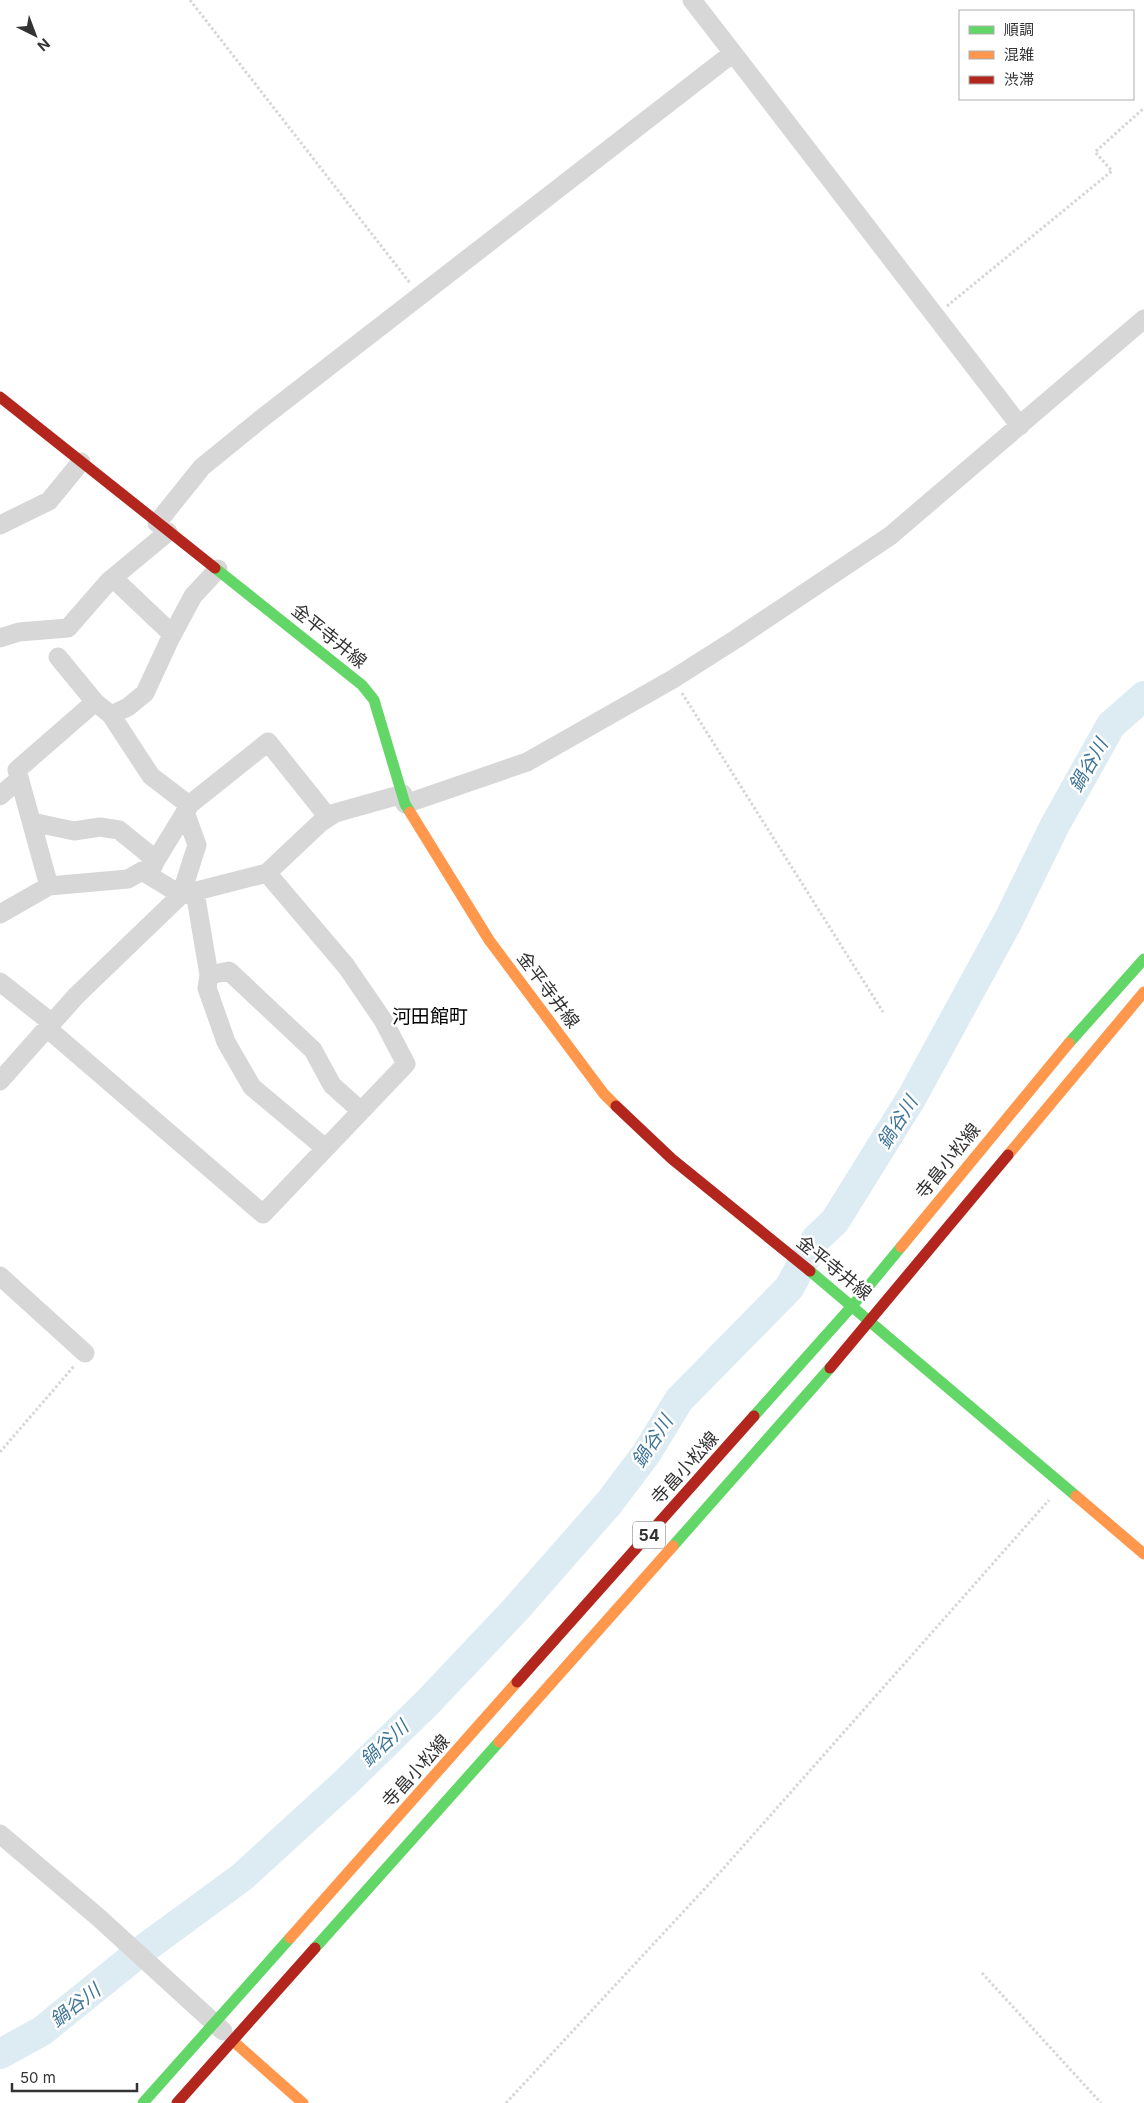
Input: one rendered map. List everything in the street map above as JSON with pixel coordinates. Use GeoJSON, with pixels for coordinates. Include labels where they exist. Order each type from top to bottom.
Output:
{"type":"FeatureCollection","features":[{"type":"Feature","properties":{"kind":"main road","name":"金平寺井線"},"geometry":{"type":"LineString","coordinates":[[0,397],[362,685],[374,700],[404,800],[489,940],[604,1094],[672,1159],[871,1320],[1144,1554]]}},
{"type":"Feature","properties":{"kind":"main road","name":"寺畠小松線"},"geometry":{"type":"LineString","coordinates":[[143,2103],[853,1305],[1052,1062],[1144,959]]}},
{"type":"Feature","properties":{"kind":"main road","name":"54"},"geometry":{"type":"LineString","coordinates":[[177,2103],[771,1436],[871,1320],[1144,992]]}},
{"type":"Feature","properties":{"kind":"main road"},"geometry":{"type":"LineString","coordinates":[[233,2041],[303,2103]]}},
{"type":"Feature","properties":{"kind":"street"},"geometry":{"type":"LineString","coordinates":[[692,0],[1020,426]]}},
{"type":"Feature","properties":{"kind":"street"},"geometry":{"type":"LineString","coordinates":[[58,656],[68,628],[112,578],[162,527],[202,466],[733,53]]}},
{"type":"Feature","properties":{"kind":"street"},"geometry":{"type":"LineString","coordinates":[[0,1081],[76,996],[188,894],[266,873],[335,813],[404,800],[527,762],[673,679],[890,536],[1144,319]]}},
{"type":"Feature","properties":{"kind":"street"},"geometry":{"type":"LineString","coordinates":[[0,525],[49,501],[81,462]]}},
{"type":"Feature","properties":{"kind":"street"},"geometry":{"type":"LineString","coordinates":[[111,715],[128,707],[145,693],[172,634],[193,596],[218,570]]}},
{"type":"Feature","properties":{"kind":"street"},"geometry":{"type":"LineString","coordinates":[[112,578],[172,634]]}},
{"type":"Feature","properties":{"kind":"street"},"geometry":{"type":"LineString","coordinates":[[0,638],[20,632],[68,628]]}},
{"type":"Feature","properties":{"kind":"street"},"geometry":{"type":"LineString","coordinates":[[40,630],[95,702],[111,715],[152,776],[187,809],[197,845],[188,894],[209,974],[207,988],[226,1042],[252,1087],[325,1148]]}},
{"type":"Feature","properties":{"kind":"street"},"geometry":{"type":"LineString","coordinates":[[49,886],[17,770],[95,702]]}},
{"type":"Feature","properties":{"kind":"street"},"geometry":{"type":"LineString","coordinates":[[0,914],[49,886],[128,879],[152,868],[187,809],[268,742],[328,818]]}},
{"type":"Feature","properties":{"kind":"street"},"geometry":{"type":"LineString","coordinates":[[0,796],[20,779]]}},
{"type":"Feature","properties":{"kind":"street"},"geometry":{"type":"LineString","coordinates":[[32,822],[74,831],[100,826],[119,830],[152,868],[188,894]]}},
{"type":"Feature","properties":{"kind":"street"},"geometry":{"type":"LineString","coordinates":[[0,982],[263,1214],[406,1064],[383,1020],[346,966],[266,873]]}},
{"type":"Feature","properties":{"kind":"street"},"geometry":{"type":"LineString","coordinates":[[209,974],[229,971],[314,1050],[332,1085],[361,1110]]}},
{"type":"Feature","properties":{"kind":"street"},"geometry":{"type":"LineString","coordinates":[[0,1276],[85,1353]]}},
{"type":"Feature","properties":{"kind":"street"},"geometry":{"type":"LineString","coordinates":[[0,1834],[98,1917],[233,2041]]}},
{"type":"Feature","properties":{"kind":"path"},"geometry":{"type":"LineString","coordinates":[[190,0],[419,296]]}},
{"type":"Feature","properties":{"kind":"path"},"geometry":{"type":"LineString","coordinates":[[935,315],[1112,171],[1095,152],[1144,108]]}},
{"type":"Feature","properties":{"kind":"path"},"geometry":{"type":"LineString","coordinates":[[673,679],[883,1012]]}},
{"type":"Feature","properties":{"kind":"path"},"geometry":{"type":"LineString","coordinates":[[0,1452],[85,1353]]}},
{"type":"Feature","properties":{"kind":"path"},"geometry":{"type":"LineString","coordinates":[[506,2103],[723,1869],[1063,1484]]}},
{"type":"Feature","properties":{"kind":"path"},"geometry":{"type":"LineString","coordinates":[[982,1973],[1101,2103]]}},
{"type":"Feature","properties":{"kind":"waterway","name":"鍋谷川"},"geometry":{"type":"LineString","coordinates":[[0,2054],[42,2031],[141,1951],[242,1877],[344,1784],[427,1703],[516,1609],[609,1503],[646,1454],[679,1400],[789,1288],[816,1239],[835,1221],[912,1097],[1008,921],[1055,825],[1111,725],[1144,696]]}},
{"type":"Feature","properties":{"kind":"traffic: fast"},"geometry":{"type":"LineString","coordinates":[[215,568],[362,685],[374,700],[405,804],[410,812]]}},
{"type":"Feature","properties":{"kind":"traffic: fast"},"geometry":{"type":"LineString","coordinates":[[1069,1043],[1144,959]]}},
{"type":"Feature","properties":{"kind":"traffic: fast"},"geometry":{"type":"LineString","coordinates":[[754,1416],[853,1305],[901,1247]]}},
{"type":"Feature","properties":{"kind":"traffic: fast"},"geometry":{"type":"LineString","coordinates":[[810,1271],[1076,1496]]}},
{"type":"Feature","properties":{"kind":"traffic: fast"},"geometry":{"type":"LineString","coordinates":[[673,1546],[830,1368]]}},
{"type":"Feature","properties":{"kind":"traffic: fast"},"geometry":{"type":"LineString","coordinates":[[315,1948],[499,1742]]}},
{"type":"Feature","properties":{"kind":"traffic: fast"},"geometry":{"type":"LineString","coordinates":[[143,2103],[290,1938]]}},
{"type":"Feature","properties":{"kind":"traffic: slow"},"geometry":{"type":"LineString","coordinates":[[410,812],[489,940],[604,1094],[616,1106]]}},
{"type":"Feature","properties":{"kind":"traffic: slow"},"geometry":{"type":"LineString","coordinates":[[1008,1155],[1144,992]]}},
{"type":"Feature","properties":{"kind":"traffic: slow"},"geometry":{"type":"LineString","coordinates":[[901,1247],[1069,1043]]}},
{"type":"Feature","properties":{"kind":"traffic: slow"},"geometry":{"type":"LineString","coordinates":[[1076,1496],[1144,1554]]}},
{"type":"Feature","properties":{"kind":"traffic: slow"},"geometry":{"type":"LineString","coordinates":[[499,1742],[673,1546]]}},
{"type":"Feature","properties":{"kind":"traffic: slow"},"geometry":{"type":"LineString","coordinates":[[290,1938],[517,1682]]}},
{"type":"Feature","properties":{"kind":"traffic: slow"},"geometry":{"type":"LineString","coordinates":[[233,2041],[303,2103]]}},
{"type":"Feature","properties":{"kind":"traffic: jam"},"geometry":{"type":"LineString","coordinates":[[0,397],[215,568]]}},
{"type":"Feature","properties":{"kind":"traffic: jam"},"geometry":{"type":"LineString","coordinates":[[616,1106],[672,1159],[810,1271]]}},
{"type":"Feature","properties":{"kind":"traffic: jam"},"geometry":{"type":"LineString","coordinates":[[830,1368],[1008,1155]]}},
{"type":"Feature","properties":{"kind":"traffic: jam"},"geometry":{"type":"LineString","coordinates":[[517,1682],[754,1416]]}},
{"type":"Feature","properties":{"kind":"traffic: jam"},"geometry":{"type":"LineString","coordinates":[[177,2103],[315,1948]]}},
{"type":"Feature","properties":{"kind":"district","name":"河田館町"},"geometry":{"type":"Point","coordinates":[430,1016]}}]}
